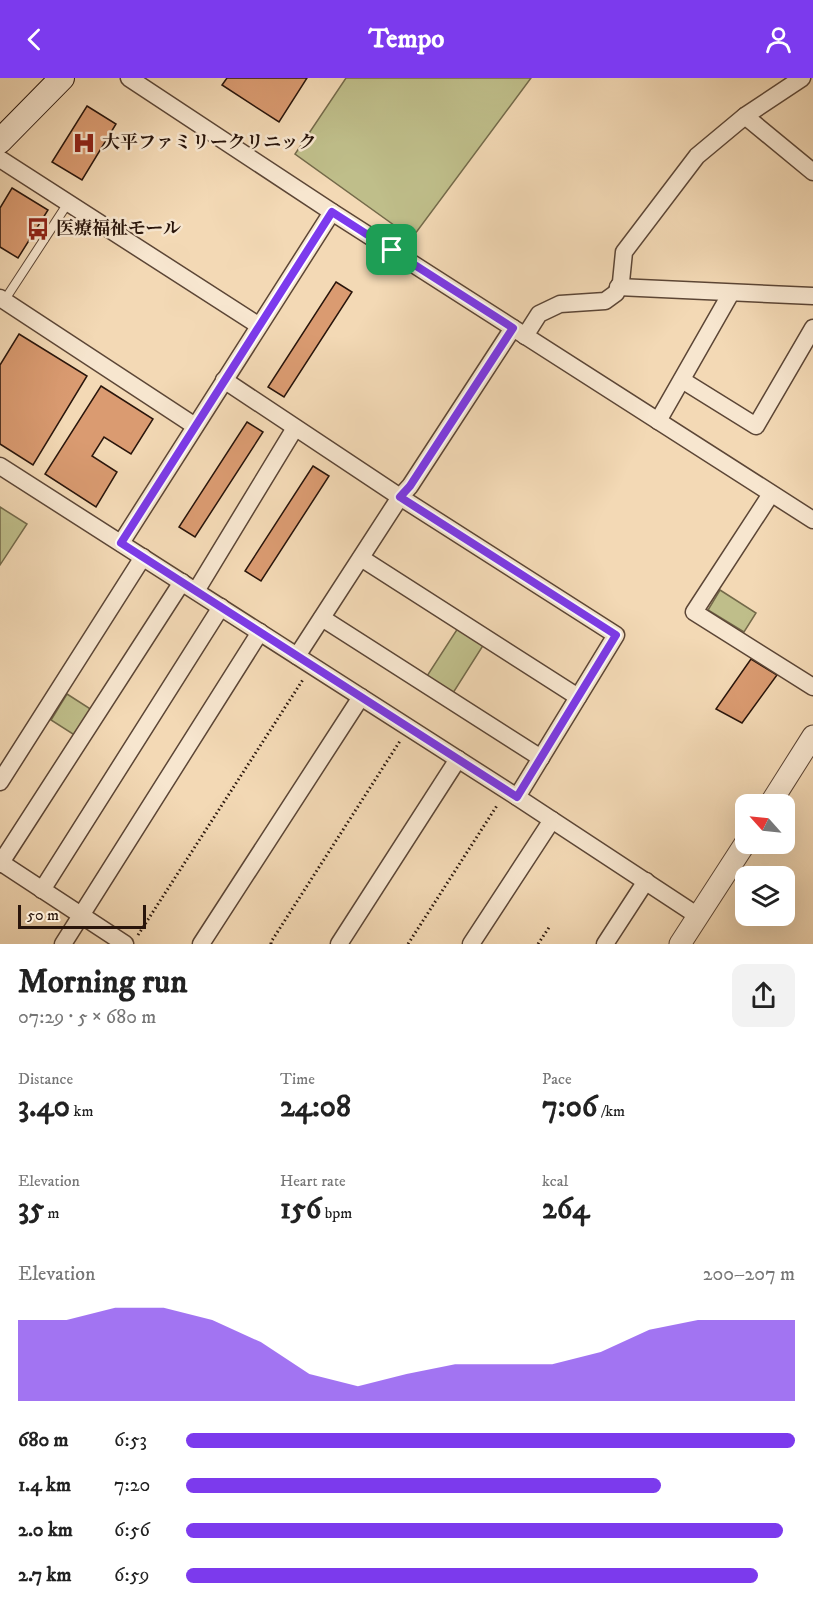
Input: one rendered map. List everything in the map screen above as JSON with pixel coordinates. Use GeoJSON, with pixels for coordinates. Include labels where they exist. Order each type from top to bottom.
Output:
{"type":"FeatureCollection","features":[{"type":"Feature","properties":{"kind":"main road"},"geometry":{"type":"LineString","coordinates":[[0,141],[62,78]]}},
{"type":"Feature","properties":{"kind":"street"},"geometry":{"type":"LineString","coordinates":[[129,78],[332,212],[813,520]]}},
{"type":"Feature","properties":{"kind":"street"},"geometry":{"type":"LineString","coordinates":[[305,661],[322,618],[400,497],[519,332],[539,314],[560,304],[605,301],[616,293],[621,282],[624,252],[697,156],[745,116],[802,78]]}},
{"type":"Feature","properties":{"kind":"street"},"geometry":{"type":"LineString","coordinates":[[745,116],[813,172]]}},
{"type":"Feature","properties":{"kind":"street"},"geometry":{"type":"LineString","coordinates":[[0,159],[258,326]]}},
{"type":"Feature","properties":{"kind":"street"},"geometry":{"type":"LineString","coordinates":[[121,543],[332,212]]}},
{"type":"Feature","properties":{"kind":"street"},"geometry":{"type":"LineString","coordinates":[[618,288],[813,296]]}},
{"type":"Feature","properties":{"kind":"street"},"geometry":{"type":"LineString","coordinates":[[658,421],[731,293]]}},
{"type":"Feature","properties":{"kind":"street"},"geometry":{"type":"LineString","coordinates":[[2,300],[195,426]]}},
{"type":"Feature","properties":{"kind":"street"},"geometry":{"type":"LineString","coordinates":[[681,380],[756,426],[813,328]]}},
{"type":"Feature","properties":{"kind":"street"},"geometry":{"type":"LineString","coordinates":[[224,381],[616,635],[540,758],[512,794]]}},
{"type":"Feature","properties":{"kind":"street"},"geometry":{"type":"LineString","coordinates":[[125,944],[0,863],[295,428]]}},
{"type":"Feature","properties":{"kind":"street"},"geometry":{"type":"LineString","coordinates":[[0,466],[409,727],[698,916]]}},
{"type":"Feature","properties":{"kind":"street"},"geometry":{"type":"LineString","coordinates":[[771,494],[694,612],[813,687]]}},
{"type":"Feature","properties":{"kind":"street"},"geometry":{"type":"LineString","coordinates":[[0,782],[143,557]]}},
{"type":"Feature","properties":{"kind":"street"},"geometry":{"type":"LineString","coordinates":[[361,558],[578,697]]}},
{"type":"Feature","properties":{"kind":"street"},"geometry":{"type":"LineString","coordinates":[[42,890],[221,607]]}},
{"type":"Feature","properties":{"kind":"street"},"geometry":{"type":"LineString","coordinates":[[322,618],[540,758]]}},
{"type":"Feature","properties":{"kind":"street"},"geometry":{"type":"LineString","coordinates":[[63,944],[260,632]]}},
{"type":"Feature","properties":{"kind":"street"},"geometry":{"type":"LineString","coordinates":[[201,944],[361,697]]}},
{"type":"Feature","properties":{"kind":"street"},"geometry":{"type":"LineString","coordinates":[[776,794],[813,736]]}},
{"type":"Feature","properties":{"kind":"street"},"geometry":{"type":"LineString","coordinates":[[339,944],[458,759]]}},
{"type":"Feature","properties":{"kind":"street"},"geometry":{"type":"LineString","coordinates":[[471,944],[552,820]]}},
{"type":"Feature","properties":{"kind":"street"},"geometry":{"type":"LineString","coordinates":[[680,944],[738,854]]}},
{"type":"Feature","properties":{"kind":"street"},"geometry":{"type":"LineString","coordinates":[[605,944],[646,881]]}},
{"type":"Feature","properties":{"kind":"lane"},"geometry":{"type":"LineString","coordinates":[[2,300],[68,203]]}},
{"type":"Feature","properties":{"kind":"path"},"geometry":{"type":"LineString","coordinates":[[132,944],[305,661]]}},
{"type":"Feature","properties":{"kind":"path"},"geometry":{"type":"LineString","coordinates":[[271,944],[409,727]]}},
{"type":"Feature","properties":{"kind":"path"},"geometry":{"type":"LineString","coordinates":[[408,944],[512,794]]}},
{"type":"Feature","properties":{"kind":"path"},"geometry":{"type":"LineString","coordinates":[[538,944],[550,926]]}},
{"type":"Feature","properties":{"kind":"shaded area"},"geometry":{"type":"Polygon","coordinates":[[[346,78],[531,78],[412,238],[295,154],[346,78]]]}},
{"type":"Feature","properties":{"kind":"shaded area"},"geometry":{"type":"Polygon","coordinates":[[[0,507],[27,524],[0,565],[0,507]]]}},
{"type":"Feature","properties":{"kind":"shaded area"},"geometry":{"type":"Polygon","coordinates":[[[720,590],[756,613],[744,632],[708,610],[720,590]]]}},
{"type":"Feature","properties":{"kind":"shaded area"},"geometry":{"type":"Polygon","coordinates":[[[458,628],[484,644],[453,693],[427,676],[458,628]]]}},
{"type":"Feature","properties":{"kind":"shaded area"},"geometry":{"type":"Polygon","coordinates":[[[67,694],[92,710],[76,736],[51,720],[67,694]]]}},
{"type":"Feature","properties":{"kind":"building"},"geometry":{"type":"Polygon","coordinates":[[[227,78],[307,78],[279,122],[222,85],[227,78]]]}},
{"type":"Feature","properties":{"kind":"building","name":"大平ファミリークリニック"},"geometry":{"type":"Polygon","coordinates":[[[87,106],[116,124],[82,180],[52,162],[87,106]]]}},
{"type":"Feature","properties":{"kind":"building"},"geometry":{"type":"Polygon","coordinates":[[[12,188],[48,210],[18,258],[0,247],[0,208],[12,188]]]}},
{"type":"Feature","properties":{"kind":"building"},"geometry":{"type":"Polygon","coordinates":[[[336,282],[352,292],[284,397],[268,387],[336,282]]]}},
{"type":"Feature","properties":{"kind":"building"},"geometry":{"type":"Polygon","coordinates":[[[19,334],[87,376],[33,465],[0,444],[0,365],[19,334]]]}},
{"type":"Feature","properties":{"kind":"building"},"geometry":{"type":"Polygon","coordinates":[[[101,386],[153,419],[131,454],[104,437],[92,456],[117,472],[96,507],[45,474],[101,386]]]}},
{"type":"Feature","properties":{"kind":"building"},"geometry":{"type":"Polygon","coordinates":[[[247,422],[263,432],[195,537],[179,527],[247,422]]]}},
{"type":"Feature","properties":{"kind":"building"},"geometry":{"type":"Polygon","coordinates":[[[313,466],[329,476],[261,581],[245,571],[313,466]]]}},
{"type":"Feature","properties":{"kind":"building"},"geometry":{"type":"Polygon","coordinates":[[[751,659],[777,675],[742,723],[716,709],[751,659]]]}},
{"type":"Feature","properties":{"kind":"place","name":"大平ファミリークリニック"},"geometry":{"type":"Point","coordinates":[84,143]}},
{"type":"Feature","properties":{"kind":"place","name":"医療福祉モール"},"geometry":{"type":"Point","coordinates":[38,229]}},
{"type":"Feature","properties":{"kind":"route"},"geometry":{"type":"LineString","coordinates":[[332,212],[392,250],[513,328],[410,486],[400,497],[616,635],[517,797],[121,543],[332,212]]}}]}
